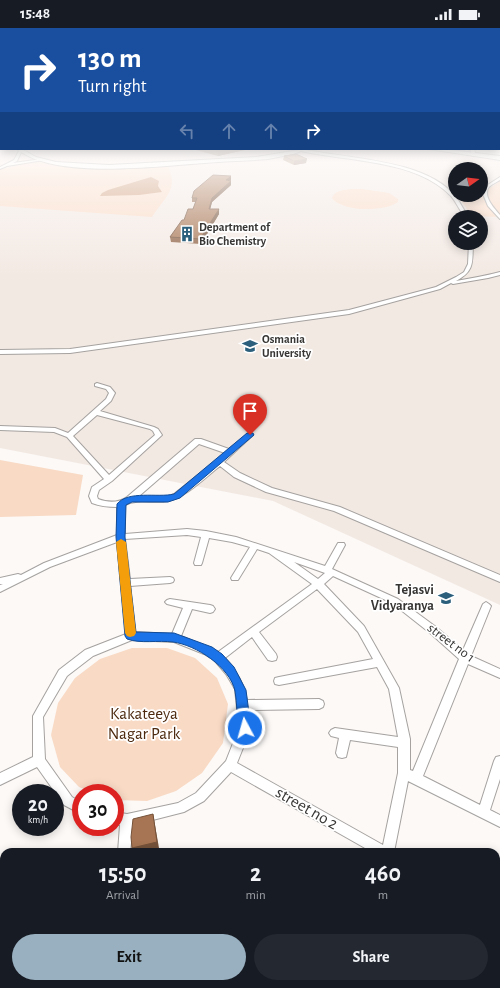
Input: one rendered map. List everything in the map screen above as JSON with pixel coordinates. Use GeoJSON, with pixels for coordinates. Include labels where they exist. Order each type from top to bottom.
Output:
{"type":"FeatureCollection","features":[{"type":"Feature","properties":{"kind":"street"},"geometry":{"type":"LineString","coordinates":[[444,187],[448,190],[462,210]]}},
{"type":"Feature","properties":{"kind":"street"},"geometry":{"type":"LineString","coordinates":[[487,187],[485,194],[490,206],[500,218]]}},
{"type":"Feature","properties":{"kind":"street"},"geometry":{"type":"LineString","coordinates":[[448,284],[466,273],[470,264],[471,250]]}},
{"type":"Feature","properties":{"kind":"street"},"geometry":{"type":"LineString","coordinates":[[466,273],[484,277]]}},
{"type":"Feature","properties":{"kind":"street"},"geometry":{"type":"LineString","coordinates":[[0,352],[70,351],[325,316],[349,312],[415,295],[448,284],[500,273]]}},
{"type":"Feature","properties":{"kind":"street"},"geometry":{"type":"LineString","coordinates":[[69,436],[109,400],[112,394],[108,388],[97,385]]}},
{"type":"Feature","properties":{"kind":"street"},"geometry":{"type":"LineString","coordinates":[[95,412],[152,428],[156,430],[159,435],[109,479],[95,489],[93,496],[95,501],[102,504],[121,504],[130,499],[198,441],[230,452]]}},
{"type":"Feature","properties":{"kind":"street"},"geometry":{"type":"LineString","coordinates":[[0,428],[56,430],[69,436],[94,465],[109,479]]}},
{"type":"Feature","properties":{"kind":"street"},"geometry":{"type":"LineString","coordinates":[[130,499],[168,499],[177,496],[220,462],[250,435]]}},
{"type":"Feature","properties":{"kind":"street"},"geometry":{"type":"LineString","coordinates":[[220,462],[237,475],[268,490],[337,509],[500,580]]}},
{"type":"Feature","properties":{"kind":"street"},"geometry":{"type":"LineString","coordinates":[[121,504],[121,537],[131,636]]}},
{"type":"Feature","properties":{"kind":"street","name":"street no 1"},"geometry":{"type":"LineString","coordinates":[[0,589],[47,565],[121,537],[187,532],[206,534],[233,539],[330,571],[395,601],[433,630],[465,658],[500,674]]}},
{"type":"Feature","properties":{"kind":"street"},"geometry":{"type":"LineString","coordinates":[[198,563],[206,534]]}},
{"type":"Feature","properties":{"kind":"street"},"geometry":{"type":"LineString","coordinates":[[218,657],[318,584],[330,571],[341,545]]}},
{"type":"Feature","properties":{"kind":"street"},"geometry":{"type":"LineString","coordinates":[[235,578],[255,546]]}},
{"type":"Feature","properties":{"kind":"street"},"geometry":{"type":"LineString","coordinates":[[272,551],[318,584],[361,629],[394,688],[404,742],[404,773],[389,848]]}},
{"type":"Feature","properties":{"kind":"street"},"geometry":{"type":"LineString","coordinates":[[0,581],[27,576]]}},
{"type":"Feature","properties":{"kind":"street"},"geometry":{"type":"LineString","coordinates":[[125,583],[170,580]]}},
{"type":"Feature","properties":{"kind":"street"},"geometry":{"type":"LineString","coordinates":[[170,602],[210,609]]}},
{"type":"Feature","properties":{"kind":"street"},"geometry":{"type":"LineString","coordinates":[[175,638],[189,605]]}},
{"type":"Feature","properties":{"kind":"street"},"geometry":{"type":"LineString","coordinates":[[416,778],[486,606]]}},
{"type":"Feature","properties":{"kind":"street"},"geometry":{"type":"LineString","coordinates":[[254,632],[272,658]]}},
{"type":"Feature","properties":{"kind":"street"},"geometry":{"type":"LineString","coordinates":[[72,803],[68,801],[38,760],[38,716],[64,673],[89,653],[131,636],[175,638],[208,651],[218,657],[230,671],[240,690],[245,728],[230,765],[200,797],[180,808],[124,818]]}},
{"type":"Feature","properties":{"kind":"street"},"geometry":{"type":"LineString","coordinates":[[279,681],[379,662]]}},
{"type":"Feature","properties":{"kind":"street"},"geometry":{"type":"LineString","coordinates":[[242,705],[318,704]]}},
{"type":"Feature","properties":{"kind":"street"},"geometry":{"type":"LineString","coordinates":[[342,753],[340,734],[404,742]]}},
{"type":"Feature","properties":{"kind":"street"},"geometry":{"type":"LineString","coordinates":[[0,779],[38,760]]}},
{"type":"Feature","properties":{"kind":"street"},"geometry":{"type":"LineString","coordinates":[[483,813],[500,761]]}},
{"type":"Feature","properties":{"kind":"street","name":"street no 2"},"geometry":{"type":"LineString","coordinates":[[230,765],[377,848]]}},
{"type":"Feature","properties":{"kind":"street"},"geometry":{"type":"LineString","coordinates":[[404,773],[500,821]]}},
{"type":"Feature","properties":{"kind":"street"},"geometry":{"type":"LineString","coordinates":[[123,836],[124,848]]}},
{"type":"Feature","properties":{"kind":"shaded area","name":"Osmania University"},"geometry":{"type":"Polygon","coordinates":[[[0,187],[448,187],[448,202],[488,202],[488,187],[500,187],[500,605],[273,501],[0,448],[0,187]]]}},
{"type":"Feature","properties":{"kind":"shaded area"},"geometry":{"type":"Polygon","coordinates":[[[119,187],[159,187],[162,192],[139,195],[100,196],[108,190],[119,187]]]}},
{"type":"Feature","properties":{"kind":"green space"},"geometry":{"type":"Polygon","coordinates":[[[0,187],[171,187],[166,198],[152,217],[0,206],[0,187]]]}},
{"type":"Feature","properties":{"kind":"green space"},"geometry":{"type":"Polygon","coordinates":[[[488,187],[500,187],[500,217],[488,217],[488,210],[468,210],[462,202],[488,202],[488,187]]]}},
{"type":"Feature","properties":{"kind":"green space"},"geometry":{"type":"Polygon","coordinates":[[[362,189],[389,193],[398,199],[398,202],[384,208],[364,209],[345,206],[337,203],[332,198],[337,192],[340,191],[362,189]]]}},
{"type":"Feature","properties":{"kind":"green space"},"geometry":{"type":"Polygon","coordinates":[[[0,460],[83,475],[76,515],[0,517],[0,460]]]}},
{"type":"Feature","properties":{"kind":"green space","name":"Kakateeya Nagar Park"},"geometry":{"type":"Polygon","coordinates":[[[132,648],[167,648],[195,658],[217,678],[228,704],[223,743],[202,773],[176,791],[147,801],[124,800],[124,784],[76,784],[60,767],[51,735],[58,703],[75,678],[100,659],[132,648]]]}},
{"type":"Feature","properties":{"kind":"building"},"geometry":{"type":"Polygon","coordinates":[[[199,187],[225,187],[212,198],[209,209],[219,209],[200,239],[170,237],[182,220],[184,220],[188,209],[193,209],[197,198],[192,198],[194,191],[199,187]]]}},
{"type":"Feature","properties":{"kind":"building"},"geometry":{"type":"Polygon","coordinates":[[[153,814],[157,842],[132,848],[131,837],[133,819],[153,814]]]}},
{"type":"Feature","properties":{"kind":"slow traffic"},"geometry":{"type":"LineString","coordinates":[[121,542],[130,633]]}},
{"type":"Feature","properties":{"kind":"place","name":"Department of Bio Chemistry"},"geometry":{"type":"Point","coordinates":[187,234]}},
{"type":"Feature","properties":{"kind":"place","name":"Osmania University"},"geometry":{"type":"Point","coordinates":[250,346]}},
{"type":"Feature","properties":{"kind":"place","name":"Tejasvi Vidyaranya"},"geometry":{"type":"Point","coordinates":[446,598]}},
{"type":"Feature","properties":{"kind":"route"},"geometry":{"type":"LineString","coordinates":[[245,728],[240,690],[230,671],[218,657],[208,651],[174,638],[131,636],[121,537],[121,504],[130,499],[168,499],[177,496],[220,462],[250,435]]}}]}
